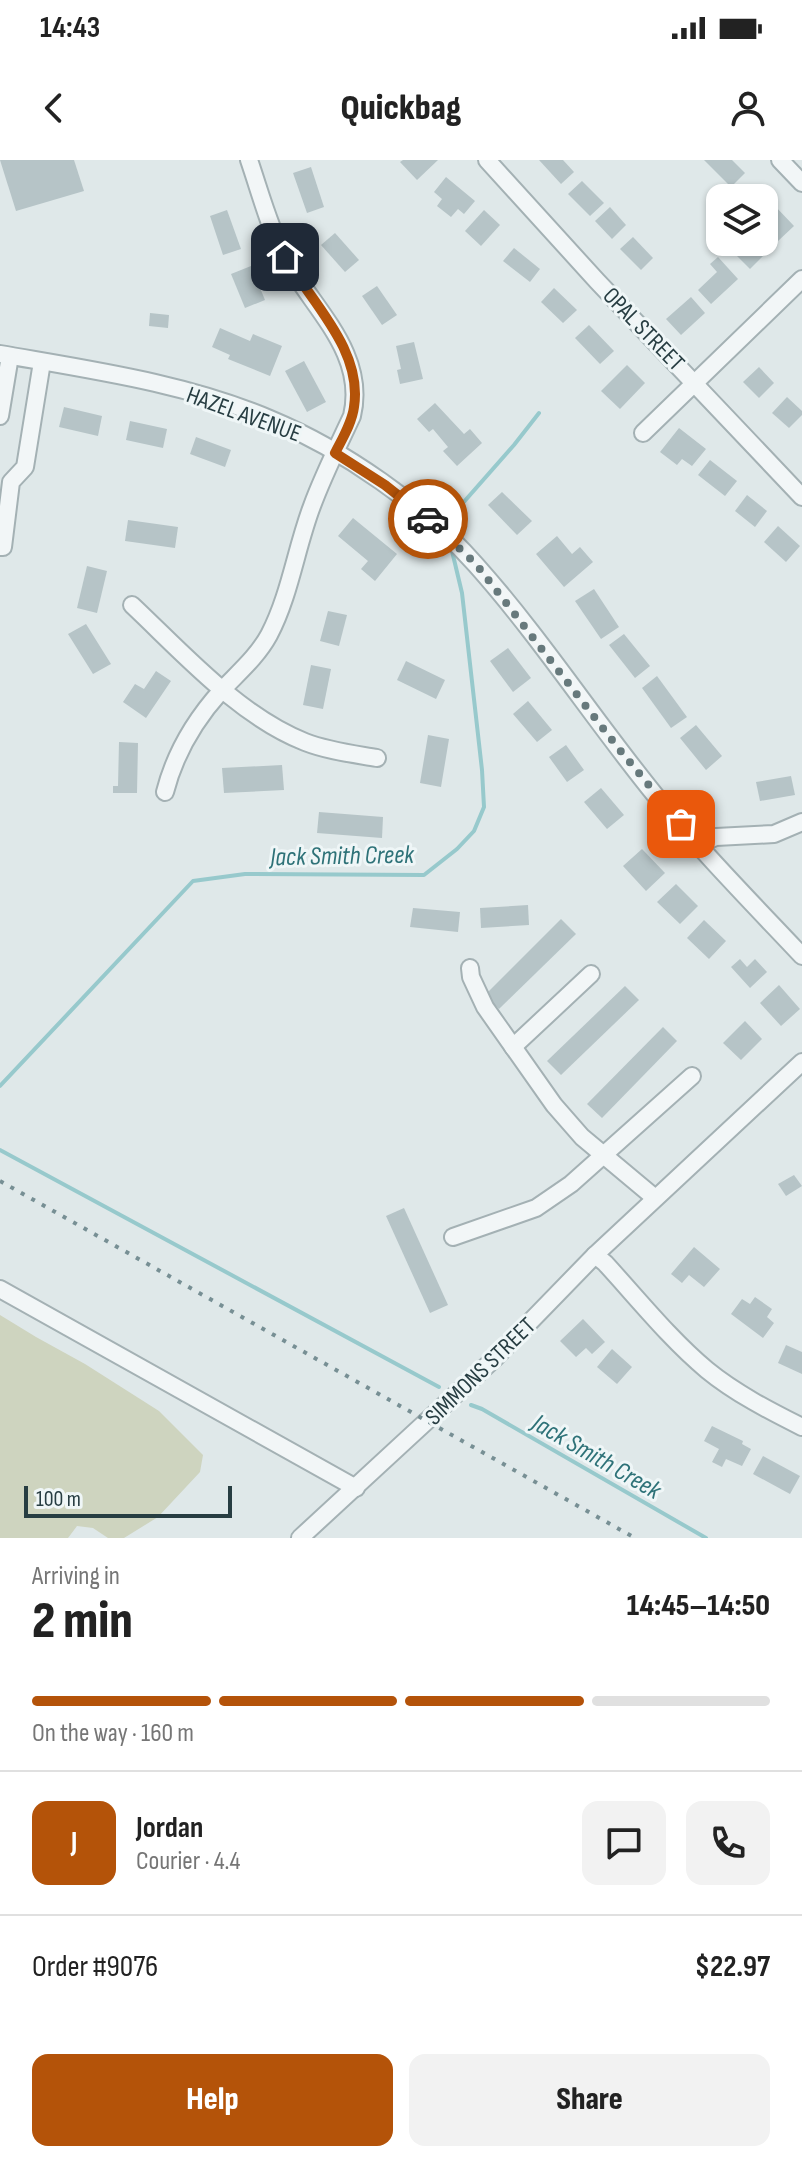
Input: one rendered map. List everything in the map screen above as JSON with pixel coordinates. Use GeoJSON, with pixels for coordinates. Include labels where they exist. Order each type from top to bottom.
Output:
{"type":"FeatureCollection","features":[{"type":"Feature","properties":{"kind":"street"},"geometry":{"type":"LineString","coordinates":[[165,792],[189,733],[223,689],[252,659],[270,632],[312,506],[352,416],[354,374],[340,340],[280,248],[249,160]]}},
{"type":"Feature","properties":{"kind":"street","name":"OPAL STREET"},"geometry":{"type":"LineString","coordinates":[[487,160],[802,497]]}},
{"type":"Feature","properties":{"kind":"street"},"geometry":{"type":"LineString","coordinates":[[780,160],[802,183]]}},
{"type":"Feature","properties":{"kind":"street"},"geometry":{"type":"LineString","coordinates":[[643,433],[802,279]]}},
{"type":"Feature","properties":{"kind":"street"},"geometry":{"type":"LineString","coordinates":[[0,416],[5,355]]}},
{"type":"Feature","properties":{"kind":"street","name":"HAZEL AVENUE"},"geometry":{"type":"LineString","coordinates":[[5,355],[138,379],[238,406],[335,453],[385,485],[437,525],[476,564],[657,797],[802,956]]}},
{"type":"Feature","properties":{"kind":"street"},"geometry":{"type":"LineString","coordinates":[[0,547],[3,547],[6,481],[25,467],[42,362]]}},
{"type":"Feature","properties":{"kind":"street"},"geometry":{"type":"LineString","coordinates":[[132,605],[223,689],[264,720],[317,746],[377,758]]}},
{"type":"Feature","properties":{"kind":"street"},"geometry":{"type":"LineString","coordinates":[[698,844],[716,837],[774,834],[802,822]]}},
{"type":"Feature","properties":{"kind":"street"},"geometry":{"type":"LineString","coordinates":[[470,968],[485,1007],[554,1105],[582,1137],[655,1198]]}},
{"type":"Feature","properties":{"kind":"street"},"geometry":{"type":"LineString","coordinates":[[513,1047],[591,974]]}},
{"type":"Feature","properties":{"kind":"street","name":"SIMMONS STREET"},"geometry":{"type":"LineString","coordinates":[[300,1538],[494,1359],[595,1255],[802,1062]]}},
{"type":"Feature","properties":{"kind":"street"},"geometry":{"type":"LineString","coordinates":[[453,1237],[536,1208],[571,1184],[692,1076]]}},
{"type":"Feature","properties":{"kind":"street"},"geometry":{"type":"LineString","coordinates":[[595,1255],[709,1372],[802,1427]]}},
{"type":"Feature","properties":{"kind":"street"},"geometry":{"type":"LineString","coordinates":[[0,1289],[356,1488]]}},
{"type":"Feature","properties":{"kind":"green space"},"geometry":{"type":"Polygon","coordinates":[[[0,1315],[159,1411],[203,1455],[200,1472],[158,1517],[124,1538],[108,1538],[93,1528],[77,1526],[68,1538],[0,1538],[0,1315]]]}},
{"type":"Feature","properties":{"kind":"building"},"geometry":{"type":"Polygon","coordinates":[[[0,160],[74,160],[84,191],[16,211],[0,160]]]}},
{"type":"Feature","properties":{"kind":"building"},"geometry":{"type":"Polygon","coordinates":[[[438,160],[417,180],[400,162],[438,160]]]}},
{"type":"Feature","properties":{"kind":"building"},"geometry":{"type":"Polygon","coordinates":[[[539,160],[563,160],[574,172],[561,184],[539,160]]]}},
{"type":"Feature","properties":{"kind":"building"},"geometry":{"type":"Polygon","coordinates":[[[704,160],[732,160],[745,173],[734,184],[728,184],[704,160]]]}},
{"type":"Feature","properties":{"kind":"building"},"geometry":{"type":"Polygon","coordinates":[[[311,167],[324,207],[307,213],[293,173],[311,167]]]}},
{"type":"Feature","properties":{"kind":"building"},"geometry":{"type":"Polygon","coordinates":[[[446,177],[475,201],[464,214],[458,209],[451,217],[437,206],[442,199],[434,192],[446,177]]]}},
{"type":"Feature","properties":{"kind":"building"},"geometry":{"type":"Polygon","coordinates":[[[582,181],[604,203],[590,216],[568,194],[582,181]]]}},
{"type":"Feature","properties":{"kind":"building"},"geometry":{"type":"Polygon","coordinates":[[[610,207],[626,225],[612,239],[595,221],[610,207]]]}},
{"type":"Feature","properties":{"kind":"building"},"geometry":{"type":"Polygon","coordinates":[[[778,209],[794,226],[778,241],[778,209]]]}},
{"type":"Feature","properties":{"kind":"building"},"geometry":{"type":"Polygon","coordinates":[[[227,210],[241,249],[223,255],[210,216],[227,210]]]}},
{"type":"Feature","properties":{"kind":"building"},"geometry":{"type":"Polygon","coordinates":[[[484,210],[500,225],[481,246],[465,231],[484,210]]]}},
{"type":"Feature","properties":{"kind":"building"},"geometry":{"type":"Polygon","coordinates":[[[335,233],[359,260],[345,272],[321,245],[335,233]]]}},
{"type":"Feature","properties":{"kind":"building"},"geometry":{"type":"Polygon","coordinates":[[[633,237],[653,258],[641,270],[620,249],[633,237]]]}},
{"type":"Feature","properties":{"kind":"building"},"geometry":{"type":"Polygon","coordinates":[[[514,248],[540,269],[530,282],[503,261],[514,248]]]}},
{"type":"Feature","properties":{"kind":"building"},"geometry":{"type":"Polygon","coordinates":[[[737,256],[763,256],[750,269],[737,256]]]}},
{"type":"Feature","properties":{"kind":"building"},"geometry":{"type":"Polygon","coordinates":[[[718,257],[738,279],[711,304],[698,290],[717,272],[710,264],[718,257]]]}},
{"type":"Feature","properties":{"kind":"building"},"geometry":{"type":"Polygon","coordinates":[[[251,266],[265,300],[245,308],[231,274],[251,266]]]}},
{"type":"Feature","properties":{"kind":"building"},"geometry":{"type":"Polygon","coordinates":[[[377,286],[397,315],[382,325],[362,296],[377,286]]]}},
{"type":"Feature","properties":{"kind":"building"},"geometry":{"type":"Polygon","coordinates":[[[554,288],[577,310],[563,323],[541,302],[554,288]]]}},
{"type":"Feature","properties":{"kind":"building"},"geometry":{"type":"Polygon","coordinates":[[[691,297],[705,313],[681,335],[666,319],[691,297]]]}},
{"type":"Feature","properties":{"kind":"building"},"geometry":{"type":"Polygon","coordinates":[[[150,313],[169,315],[168,328],[149,326],[150,313]]]}},
{"type":"Feature","properties":{"kind":"building"},"geometry":{"type":"Polygon","coordinates":[[[589,325],[614,351],[600,364],[575,338],[589,325]]]}},
{"type":"Feature","properties":{"kind":"building"},"geometry":{"type":"Polygon","coordinates":[[[220,328],[250,341],[253,334],[282,346],[270,376],[228,359],[230,355],[212,347],[220,328]]]}},
{"type":"Feature","properties":{"kind":"building"},"geometry":{"type":"Polygon","coordinates":[[[414,342],[423,379],[400,384],[397,370],[401,369],[396,346],[414,342]]]}},
{"type":"Feature","properties":{"kind":"building"},"geometry":{"type":"Polygon","coordinates":[[[304,361],[326,402],[307,412],[285,371],[304,361]]]}},
{"type":"Feature","properties":{"kind":"building"},"geometry":{"type":"Polygon","coordinates":[[[627,365],[645,383],[620,409],[601,391],[627,365]]]}},
{"type":"Feature","properties":{"kind":"building"},"geometry":{"type":"Polygon","coordinates":[[[759,367],[774,383],[759,398],[743,382],[759,367]]]}},
{"type":"Feature","properties":{"kind":"building"},"geometry":{"type":"Polygon","coordinates":[[[787,397],[802,411],[802,415],[789,428],[772,413],[787,397]]]}},
{"type":"Feature","properties":{"kind":"building"},"geometry":{"type":"Polygon","coordinates":[[[435,403],[464,434],[470,429],[482,443],[457,466],[443,451],[448,447],[433,429],[429,432],[417,419],[435,403]]]}},
{"type":"Feature","properties":{"kind":"building"},"geometry":{"type":"Polygon","coordinates":[[[64,407],[102,416],[98,436],[59,427],[64,407]]]}},
{"type":"Feature","properties":{"kind":"building"},"geometry":{"type":"Polygon","coordinates":[[[130,421],[167,429],[163,448],[126,440],[130,421]]]}},
{"type":"Feature","properties":{"kind":"building"},"geometry":{"type":"Polygon","coordinates":[[[679,428],[706,449],[692,466],[682,459],[677,465],[660,452],[679,428]]]}},
{"type":"Feature","properties":{"kind":"building"},"geometry":{"type":"Polygon","coordinates":[[[196,437],[231,450],[225,467],[190,454],[196,437]]]}},
{"type":"Feature","properties":{"kind":"building"},"geometry":{"type":"Polygon","coordinates":[[[710,460],[737,481],[725,496],[698,475],[710,460]]]}},
{"type":"Feature","properties":{"kind":"building"},"geometry":{"type":"Polygon","coordinates":[[[502,492],[532,521],[517,535],[488,505],[502,492]]]}},
{"type":"Feature","properties":{"kind":"building"},"geometry":{"type":"Polygon","coordinates":[[[747,495],[767,511],[755,527],[735,511],[747,495]]]}},
{"type":"Feature","properties":{"kind":"building"},"geometry":{"type":"Polygon","coordinates":[[[353,518],[397,554],[375,581],[361,569],[368,561],[338,536],[353,518]]]}},
{"type":"Feature","properties":{"kind":"building"},"geometry":{"type":"Polygon","coordinates":[[[128,520],[178,527],[175,548],[125,541],[128,520]]]}},
{"type":"Feature","properties":{"kind":"building"},"geometry":{"type":"Polygon","coordinates":[[[778,526],[800,546],[786,562],[764,542],[778,526]]]}},
{"type":"Feature","properties":{"kind":"building"},"geometry":{"type":"Polygon","coordinates":[[[557,536],[572,554],[580,547],[593,562],[564,587],[536,554],[557,536]]]}},
{"type":"Feature","properties":{"kind":"building"},"geometry":{"type":"Polygon","coordinates":[[[87,566],[107,571],[97,613],[77,608],[87,566]]]}},
{"type":"Feature","properties":{"kind":"building"},"geometry":{"type":"Polygon","coordinates":[[[594,589],[619,627],[601,639],[575,601],[594,589]]]}},
{"type":"Feature","properties":{"kind":"building"},"geometry":{"type":"Polygon","coordinates":[[[328,611],[347,615],[339,646],[320,641],[328,611]]]}},
{"type":"Feature","properties":{"kind":"building"},"geometry":{"type":"Polygon","coordinates":[[[86,624],[111,664],[93,674],[68,634],[86,624]]]}},
{"type":"Feature","properties":{"kind":"building"},"geometry":{"type":"Polygon","coordinates":[[[624,634],[650,666],[635,678],[609,645],[624,634]]]}},
{"type":"Feature","properties":{"kind":"building"},"geometry":{"type":"Polygon","coordinates":[[[508,648],[531,678],[513,692],[490,661],[508,648]]]}},
{"type":"Feature","properties":{"kind":"building"},"geometry":{"type":"Polygon","coordinates":[[[406,661],[445,680],[436,699],[397,680],[406,661]]]}},
{"type":"Feature","properties":{"kind":"building"},"geometry":{"type":"Polygon","coordinates":[[[311,665],[331,669],[323,709],[303,705],[311,665]]]}},
{"type":"Feature","properties":{"kind":"building"},"geometry":{"type":"Polygon","coordinates":[[[156,671],[171,681],[146,718],[123,702],[135,684],[144,689],[156,671]]]}},
{"type":"Feature","properties":{"kind":"building"},"geometry":{"type":"Polygon","coordinates":[[[657,676],[687,717],[671,728],[642,688],[657,676]]]}},
{"type":"Feature","properties":{"kind":"building"},"geometry":{"type":"Polygon","coordinates":[[[528,701],[552,730],[537,742],[513,714],[528,701]]]}},
{"type":"Feature","properties":{"kind":"building"},"geometry":{"type":"Polygon","coordinates":[[[696,725],[722,756],[706,770],[680,738],[696,725]]]}},
{"type":"Feature","properties":{"kind":"building"},"geometry":{"type":"Polygon","coordinates":[[[428,735],[449,739],[441,787],[420,783],[428,735]]]}},
{"type":"Feature","properties":{"kind":"building"},"geometry":{"type":"Polygon","coordinates":[[[119,742],[138,743],[137,793],[113,793],[113,786],[118,786],[119,742]]]}},
{"type":"Feature","properties":{"kind":"building"},"geometry":{"type":"Polygon","coordinates":[[[566,745],[584,770],[567,782],[549,757],[566,745]]]}},
{"type":"Feature","properties":{"kind":"building"},"geometry":{"type":"Polygon","coordinates":[[[282,765],[284,790],[224,793],[222,768],[282,765]]]}},
{"type":"Feature","properties":{"kind":"building"},"geometry":{"type":"Polygon","coordinates":[[[791,776],[795,795],[760,801],[756,782],[791,776]]]}},
{"type":"Feature","properties":{"kind":"building"},"geometry":{"type":"Polygon","coordinates":[[[601,788],[624,815],[607,829],[584,802],[601,788]]]}},
{"type":"Feature","properties":{"kind":"building"},"geometry":{"type":"Polygon","coordinates":[[[319,812],[383,817],[382,838],[317,833],[319,812]]]}},
{"type":"Feature","properties":{"kind":"building"},"geometry":{"type":"Polygon","coordinates":[[[642,849],[665,873],[646,891],[623,866],[642,849]]]}},
{"type":"Feature","properties":{"kind":"building"},"geometry":{"type":"Polygon","coordinates":[[[676,884],[698,906],[680,924],[657,902],[676,884]]]}},
{"type":"Feature","properties":{"kind":"building"},"geometry":{"type":"Polygon","coordinates":[[[528,905],[529,925],[481,928],[480,908],[528,905]]]}},
{"type":"Feature","properties":{"kind":"building"},"geometry":{"type":"Polygon","coordinates":[[[413,908],[460,912],[458,932],[410,927],[413,908]]]}},
{"type":"Feature","properties":{"kind":"building"},"geometry":{"type":"Polygon","coordinates":[[[561,919],[576,934],[499,1009],[485,995],[561,919]]]}},
{"type":"Feature","properties":{"kind":"building"},"geometry":{"type":"Polygon","coordinates":[[[704,920],[726,941],[709,959],[687,938],[704,920]]]}},
{"type":"Feature","properties":{"kind":"building"},"geometry":{"type":"Polygon","coordinates":[[[740,959],[747,967],[755,959],[767,972],[750,988],[731,967],[740,959]]]}},
{"type":"Feature","properties":{"kind":"building"},"geometry":{"type":"Polygon","coordinates":[[[779,985],[800,1009],[781,1026],[760,1003],[779,985]]]}},
{"type":"Feature","properties":{"kind":"building"},"geometry":{"type":"Polygon","coordinates":[[[625,986],[639,1000],[561,1075],[547,1061],[625,986]]]}},
{"type":"Feature","properties":{"kind":"building"},"geometry":{"type":"Polygon","coordinates":[[[745,1021],[762,1039],[741,1060],[723,1043],[745,1021]]]}},
{"type":"Feature","properties":{"kind":"building"},"geometry":{"type":"Polygon","coordinates":[[[663,1027],[677,1041],[602,1118],[587,1104],[663,1027]]]}},
{"type":"Feature","properties":{"kind":"building"},"geometry":{"type":"Polygon","coordinates":[[[794,1175],[802,1186],[786,1196],[778,1184],[794,1175]]]}},
{"type":"Feature","properties":{"kind":"building"},"geometry":{"type":"Polygon","coordinates":[[[404,1208],[448,1305],[430,1313],[386,1216],[404,1208]]]}},
{"type":"Feature","properties":{"kind":"building"},"geometry":{"type":"Polygon","coordinates":[[[694,1247],[720,1269],[704,1287],[689,1275],[682,1283],[671,1274],[694,1247]]]}},
{"type":"Feature","properties":{"kind":"building"},"geometry":{"type":"Polygon","coordinates":[[[755,1297],[772,1309],[767,1317],[774,1323],[763,1338],[731,1314],[742,1299],[750,1304],[755,1297]]]}},
{"type":"Feature","properties":{"kind":"building"},"geometry":{"type":"Polygon","coordinates":[[[583,1319],[605,1342],[592,1354],[586,1348],[576,1357],[560,1341],[583,1319]]]}},
{"type":"Feature","properties":{"kind":"building"},"geometry":{"type":"Polygon","coordinates":[[[786,1345],[802,1352],[802,1374],[778,1363],[786,1345]]]}},
{"type":"Feature","properties":{"kind":"building"},"geometry":{"type":"Polygon","coordinates":[[[612,1349],[632,1367],[617,1384],[597,1367],[612,1349]]]}},
{"type":"Feature","properties":{"kind":"building"},"geometry":{"type":"Polygon","coordinates":[[[712,1426],[743,1441],[742,1444],[751,1449],[742,1466],[726,1459],[722,1467],[712,1462],[719,1449],[704,1441],[712,1426]]]}},
{"type":"Feature","properties":{"kind":"building"},"geometry":{"type":"Polygon","coordinates":[[[763,1456],[800,1476],[790,1494],[753,1474],[763,1456]]]}},
{"type":"Feature","properties":{"kind":"waterway","name":"Jack Smith Creek"},"geometry":{"type":"LineString","coordinates":[[453,520],[455,512],[539,413]]}},
{"type":"Feature","properties":{"kind":"waterway","name":"Jack Smith Creek"},"geometry":{"type":"LineString","coordinates":[[0,1086],[193,881],[245,874],[424,875],[474,831],[484,807],[482,770],[462,593],[452,551]]}},
{"type":"Feature","properties":{"kind":"waterway","name":"Jack Smith Creek"},"geometry":{"type":"LineString","coordinates":[[0,1150],[439,1387]]}},
{"type":"Feature","properties":{"kind":"waterway","name":"Jack Smith Creek"},"geometry":{"type":"LineString","coordinates":[[471,1405],[706,1538]]}},
{"type":"Feature","properties":{"kind":"railway"},"geometry":{"type":"LineString","coordinates":[[0,1181],[635,1538]]}},
{"type":"Feature","properties":{"kind":"way so far"},"geometry":{"type":"LineString","coordinates":[[428,519],[476,564],[681,824]]}},
{"type":"Feature","properties":{"kind":"route"},"geometry":{"type":"LineString","coordinates":[[285,257],[340,340],[354,374],[355,405],[335,453],[385,485],[428,519]]}}]}
